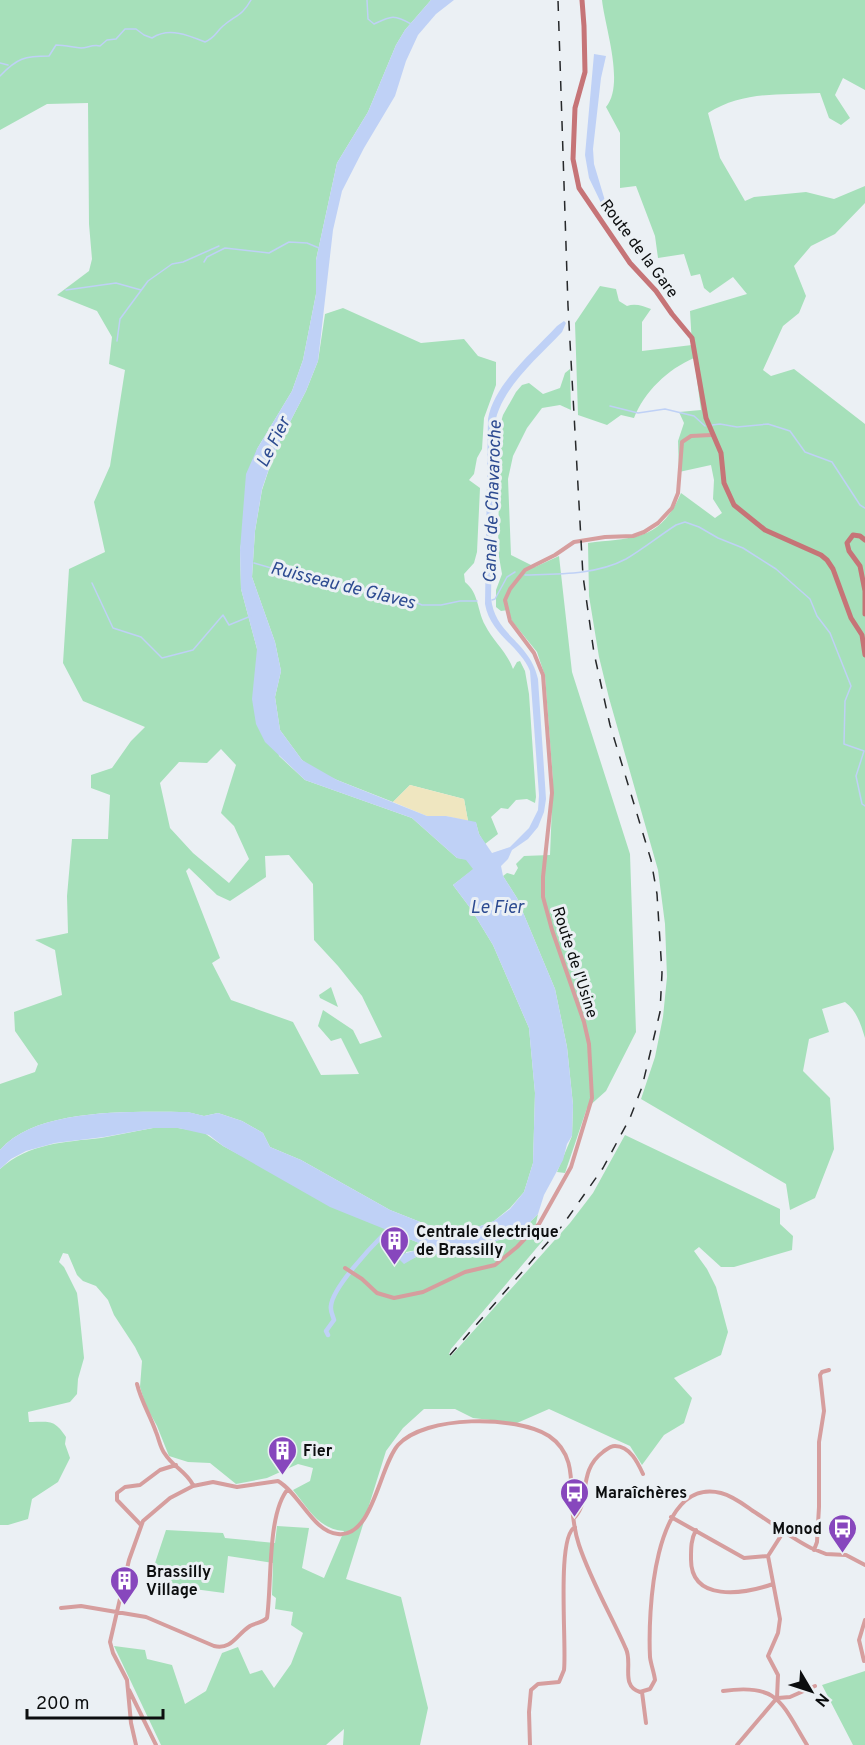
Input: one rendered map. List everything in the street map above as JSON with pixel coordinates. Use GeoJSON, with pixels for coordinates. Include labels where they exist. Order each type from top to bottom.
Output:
{"type":"FeatureCollection","features":[{"type":"Feature","properties":{"kind":"street","name":"Route de la Gare"},"geometry":{"type":"LineString","coordinates":[[582,0],[585,72],[575,108],[573,159],[579,188],[630,263],[656,291],[692,338],[703,406],[711,435],[721,453],[725,487],[737,508],[765,530],[821,555],[830,563],[851,618],[862,635],[865,655]]}},
{"type":"Feature","properties":{"kind":"street","name":"Route de l'Usine"},"geometry":{"type":"LineString","coordinates":[[349,1270],[377,1293],[394,1298],[423,1292],[465,1272],[495,1265],[517,1247],[539,1224],[571,1167],[592,1098],[589,1044],[543,897],[552,793],[544,679],[537,658],[510,621],[505,600],[510,589],[525,570],[555,555],[574,542],[633,536],[658,523],[672,508],[678,493],[682,442],[691,436],[711,435]]}},
{"type":"Feature","properties":{"kind":"street"},"geometry":{"type":"LineString","coordinates":[[865,540],[854,535],[848,539],[847,545],[860,566],[865,591],[865,614]]}},
{"type":"Feature","properties":{"kind":"street"},"geometry":{"type":"LineString","coordinates":[[814,1550],[817,1542],[819,1507],[819,1442],[824,1411],[820,1375],[829,1370]]}},
{"type":"Feature","properties":{"kind":"street"},"geometry":{"type":"LineString","coordinates":[[136,1384],[163,1451],[188,1474],[194,1486]]}},
{"type":"Feature","properties":{"kind":"street"},"geometry":{"type":"LineString","coordinates":[[156,1745],[110,1646],[117,1611],[141,1525],[149,1514],[170,1498],[194,1486],[213,1482],[237,1487],[277,1481],[288,1489],[322,1527],[335,1534],[348,1534],[363,1521],[388,1460],[397,1446],[418,1431],[470,1422],[503,1423],[539,1431],[560,1446],[567,1457],[572,1472],[575,1527],[582,1551],[628,1653],[629,1682],[633,1689],[642,1692],[650,1689],[655,1680],[650,1656],[654,1577],[660,1551],[671,1518],[676,1509],[688,1498],[702,1493],[717,1492],[731,1497],[814,1550],[826,1554],[846,1555],[865,1565]]}},
{"type":"Feature","properties":{"kind":"street"},"geometry":{"type":"LineString","coordinates":[[574,1518],[579,1511],[590,1464],[611,1446],[627,1449],[643,1474]]}},
{"type":"Feature","properties":{"kind":"street"},"geometry":{"type":"LineString","coordinates":[[141,1525],[117,1500],[117,1493],[125,1487],[140,1485],[160,1470],[176,1465]]}},
{"type":"Feature","properties":{"kind":"street"},"geometry":{"type":"LineString","coordinates":[[61,1608],[76,1605],[117,1611],[154,1620],[219,1647],[235,1641],[249,1626],[264,1621],[267,1617],[275,1520],[279,1503],[288,1489]]}},
{"type":"Feature","properties":{"kind":"street"},"geometry":{"type":"LineString","coordinates":[[671,1518],[744,1558],[768,1556]]}},
{"type":"Feature","properties":{"kind":"street"},"geometry":{"type":"LineString","coordinates":[[530,1745],[531,1690],[538,1684],[559,1682],[564,1670],[564,1561],[568,1534],[570,1529],[575,1527]]}},
{"type":"Feature","properties":{"kind":"street"},"geometry":{"type":"LineString","coordinates":[[696,1530],[692,1539],[691,1562],[699,1583],[722,1592],[754,1590],[773,1584]]}},
{"type":"Feature","properties":{"kind":"street"},"geometry":{"type":"LineString","coordinates":[[737,1745],[777,1698],[778,1678],[768,1656],[780,1623],[780,1614],[768,1556],[784,1531]]}},
{"type":"Feature","properties":{"kind":"street"},"geometry":{"type":"LineString","coordinates":[[864,1661],[859,1640],[865,1620]]}},
{"type":"Feature","properties":{"kind":"street"},"geometry":{"type":"LineString","coordinates":[[723,1691],[751,1688],[777,1698],[790,1697],[815,1686]]}},
{"type":"Feature","properties":{"kind":"street"},"geometry":{"type":"LineString","coordinates":[[129,1689],[131,1723],[136,1745]]}},
{"type":"Feature","properties":{"kind":"street"},"geometry":{"type":"LineString","coordinates":[[642,1692],[646,1723]]}},
{"type":"Feature","properties":{"kind":"street"},"geometry":{"type":"LineString","coordinates":[[777,1698],[807,1745]]}},
{"type":"Feature","properties":{"kind":"green space"},"geometry":{"type":"Polygon","coordinates":[[[0,0],[431,0],[405,30],[396,45],[368,112],[337,163],[316,260],[316,294],[303,360],[292,391],[257,449],[240,550],[241,589],[257,649],[279,756],[305,780],[412,818],[457,858],[466,859],[474,869],[453,885],[493,945],[529,1028],[535,1093],[533,1163],[524,1192],[494,1221],[475,1228],[443,1231],[390,1210],[301,1160],[270,1147],[263,1133],[242,1121],[218,1113],[204,1116],[187,1112],[114,1113],[61,1119],[37,1126],[16,1136],[0,1150],[0,1084],[35,1072],[38,1064],[15,1031],[14,1012],[62,995],[55,950],[35,940],[68,933],[67,896],[72,839],[108,839],[110,795],[91,788],[91,775],[112,768],[131,741],[145,727],[83,701],[63,663],[69,569],[105,552],[94,502],[110,466],[125,370],[109,364],[112,337],[97,311],[57,295],[89,271],[92,259],[89,224],[88,103],[47,104],[0,130],[0,0]],[[221,749],[207,763],[179,762],[160,783],[170,828],[193,853],[229,883],[249,859],[234,826],[221,813],[236,765],[221,749]],[[289,855],[265,856],[266,877],[230,901],[217,895],[189,868],[186,871],[220,958],[212,963],[231,1000],[293,1022],[321,1075],[359,1074],[341,1038],[331,1041],[318,1026],[323,1010],[353,1030],[360,1044],[382,1037],[362,996],[314,940],[313,884],[289,855]]]}},
{"type":"Feature","properties":{"kind":"green space"},"geometry":{"type":"Polygon","coordinates":[[[602,0],[865,0],[865,90],[843,78],[835,95],[850,118],[841,125],[829,118],[820,93],[776,94],[748,98],[721,106],[708,113],[720,158],[745,201],[754,197],[806,192],[834,199],[865,186],[865,203],[835,234],[811,246],[794,266],[806,296],[799,313],[783,326],[763,370],[771,376],[794,369],[865,424],[865,1038],[856,1014],[845,1002],[822,1009],[829,1032],[809,1039],[803,1071],[830,1098],[834,1149],[815,1198],[790,1210],[786,1184],[641,1099],[655,1057],[663,1017],[667,977],[665,924],[658,870],[599,657],[589,596],[588,543],[632,537],[654,529],[673,509],[681,493],[715,518],[722,513],[713,499],[714,480],[711,465],[679,472],[678,441],[684,423],[679,412],[701,410],[694,358],[675,368],[658,382],[638,408],[634,418],[621,415],[607,425],[578,415],[575,323],[600,286],[616,289],[619,301],[627,306],[636,305],[651,309],[642,322],[642,351],[692,345],[690,311],[747,294],[733,277],[710,293],[704,288],[700,274],[691,276],[684,254],[658,258],[655,236],[636,186],[620,188],[620,133],[606,107],[614,85],[614,70],[602,0]]]}},
{"type":"Feature","properties":{"kind":"green space"},"geometry":{"type":"Polygon","coordinates":[[[343,308],[421,343],[464,339],[478,356],[496,362],[496,385],[484,418],[482,449],[477,458],[474,474],[469,480],[480,488],[477,552],[474,563],[464,574],[465,582],[473,591],[488,631],[513,669],[520,661],[525,671],[529,694],[536,797],[535,803],[527,799],[516,800],[508,809],[501,808],[491,817],[498,834],[485,844],[476,823],[468,821],[464,799],[410,785],[393,802],[315,770],[302,760],[280,730],[275,697],[281,671],[275,642],[252,577],[255,531],[262,490],[275,451],[306,391],[318,361],[325,314],[343,308]]]}},
{"type":"Feature","properties":{"kind":"green space"},"geometry":{"type":"Polygon","coordinates":[[[570,369],[571,410],[560,405],[542,408],[527,428],[513,456],[508,479],[511,555],[535,567],[559,556],[572,672],[630,854],[636,1032],[606,1091],[587,1108],[565,1173],[557,1172],[572,1136],[573,1105],[567,1047],[555,989],[517,898],[503,876],[507,873],[514,875],[518,868],[516,864],[524,856],[550,855],[553,781],[545,676],[537,652],[512,621],[508,610],[501,611],[496,607],[496,590],[502,574],[498,551],[500,425],[503,415],[522,385],[529,383],[543,394],[560,388],[565,373],[570,369]]]}},
{"type":"Feature","properties":{"kind":"green space"},"geometry":{"type":"Polygon","coordinates":[[[331,987],[338,1007],[320,998],[319,995],[331,987]]]}},
{"type":"Feature","properties":{"kind":"green space"},"geometry":{"type":"Polygon","coordinates":[[[153,1128],[178,1128],[203,1132],[253,1162],[388,1230],[419,1243],[434,1244],[431,1248],[406,1252],[405,1262],[416,1257],[443,1253],[453,1255],[499,1240],[526,1226],[538,1214],[534,1233],[549,1228],[551,1231],[451,1349],[449,1354],[451,1356],[570,1223],[593,1193],[625,1135],[780,1209],[780,1224],[793,1236],[792,1250],[734,1267],[721,1267],[699,1247],[694,1251],[716,1287],[728,1332],[721,1355],[674,1378],[692,1398],[684,1423],[664,1435],[642,1465],[630,1446],[549,1409],[517,1423],[473,1418],[455,1409],[424,1409],[403,1428],[386,1451],[346,1579],[401,1597],[428,1708],[420,1745],[343,1745],[344,1729],[326,1745],[161,1745],[114,1646],[145,1650],[147,1659],[172,1665],[185,1704],[206,1691],[222,1653],[238,1647],[250,1674],[262,1670],[274,1688],[291,1664],[303,1633],[291,1625],[293,1612],[275,1609],[276,1598],[272,1595],[273,1563],[228,1556],[224,1593],[179,1587],[152,1572],[166,1530],[223,1533],[225,1538],[275,1543],[277,1526],[309,1528],[302,1568],[324,1578],[344,1531],[321,1522],[293,1490],[310,1481],[313,1468],[298,1464],[267,1478],[236,1484],[210,1463],[188,1462],[169,1456],[146,1406],[140,1387],[142,1361],[135,1347],[114,1315],[108,1300],[96,1286],[83,1281],[77,1275],[68,1254],[63,1253],[59,1262],[64,1267],[77,1293],[84,1358],[78,1379],[77,1394],[70,1402],[28,1412],[29,1422],[47,1422],[58,1427],[66,1437],[65,1444],[70,1458],[58,1482],[32,1499],[28,1519],[0,1525],[0,1169],[23,1154],[48,1145],[153,1128]]]}},
{"type":"Feature","properties":{"kind":"green space"},"geometry":{"type":"Polygon","coordinates":[[[865,1671],[865,1745],[853,1745],[822,1685],[865,1671]]]}},
{"type":"Feature","properties":{"kind":"sand"},"geometry":{"type":"Polygon","coordinates":[[[410,785],[464,799],[468,821],[446,816],[427,816],[393,802],[410,785]]]}},
{"type":"Feature","properties":{"kind":"water"},"geometry":{"type":"Polygon","coordinates":[[[431,0],[454,0],[436,14],[418,35],[406,61],[395,96],[342,191],[333,230],[318,361],[306,391],[275,451],[262,489],[255,531],[252,577],[275,642],[281,671],[275,697],[280,730],[302,760],[337,780],[427,816],[446,816],[476,822],[479,834],[492,853],[510,847],[529,828],[538,810],[539,795],[530,671],[519,654],[499,632],[485,604],[488,419],[498,393],[506,381],[557,326],[564,321],[566,323],[562,332],[510,389],[497,416],[494,430],[491,598],[499,621],[528,656],[538,679],[546,799],[544,812],[538,827],[528,839],[512,850],[508,859],[501,866],[503,876],[517,898],[555,989],[567,1047],[573,1105],[572,1136],[567,1144],[563,1160],[544,1195],[538,1214],[526,1226],[499,1240],[453,1255],[443,1253],[416,1257],[404,1264],[398,1258],[402,1255],[426,1249],[434,1244],[419,1243],[330,1207],[223,1146],[209,1135],[178,1128],[153,1128],[55,1143],[26,1151],[11,1159],[0,1169],[0,1150],[16,1136],[37,1126],[62,1119],[141,1112],[188,1112],[204,1116],[218,1113],[242,1121],[263,1133],[270,1147],[301,1160],[390,1210],[443,1231],[475,1228],[494,1221],[510,1209],[524,1192],[533,1163],[535,1093],[529,1028],[493,945],[453,885],[473,869],[466,860],[457,858],[412,818],[305,780],[265,742],[256,724],[252,699],[257,649],[241,589],[240,550],[246,474],[257,449],[292,391],[303,360],[316,294],[316,260],[337,163],[368,112],[396,45],[405,30],[431,0]]]}},
{"type":"Feature","properties":{"kind":"water"},"geometry":{"type":"Polygon","coordinates":[[[594,54],[606,56],[601,78],[593,149],[594,164],[606,204],[602,205],[589,178],[585,155],[594,54]]]}},
{"type":"Feature","properties":{"kind":"waterway"},"geometry":{"type":"LineString","coordinates":[[0,76],[11,65],[22,59],[49,56],[56,45],[81,48],[100,46],[107,40],[116,39],[125,29],[136,29],[152,38],[172,33],[205,42],[242,12],[251,0]]}},
{"type":"Feature","properties":{"kind":"waterway"},"geometry":{"type":"LineString","coordinates":[[367,0],[368,19],[374,24],[392,17],[411,24]]}},
{"type":"Feature","properties":{"kind":"waterway"},"geometry":{"type":"LineString","coordinates":[[0,63],[8,65]]}},
{"type":"Feature","properties":{"kind":"waterway"},"geometry":{"type":"LineString","coordinates":[[204,262],[207,257],[225,248],[269,253],[289,242],[307,243],[319,248]]}},
{"type":"Feature","properties":{"kind":"waterway"},"geometry":{"type":"LineString","coordinates":[[117,341],[120,319],[148,281],[172,264],[183,262],[219,246]]}},
{"type":"Feature","properties":{"kind":"waterway"},"geometry":{"type":"LineString","coordinates":[[66,290],[116,283],[141,290]]}},
{"type":"Feature","properties":{"kind":"waterway"},"geometry":{"type":"LineString","coordinates":[[610,406],[638,413],[665,409],[694,416],[705,426]]}},
{"type":"Feature","properties":{"kind":"waterway"},"geometry":{"type":"LineString","coordinates":[[712,425],[737,427],[768,424],[790,431],[805,452],[832,462],[860,505],[865,508]]}},
{"type":"Feature","properties":{"kind":"waterway","name":"Ruisseau de Glaves"},"geometry":{"type":"LineString","coordinates":[[525,575],[577,573],[602,568],[626,559],[676,525],[685,522],[743,548],[776,569],[810,599],[817,616],[830,633],[851,686],[845,701],[844,744],[864,751],[856,776],[862,804],[865,806]]}},
{"type":"Feature","properties":{"kind":"waterway","name":"Ruisseau de Glaves"},"geometry":{"type":"LineString","coordinates":[[254,563],[312,580],[382,593],[390,598],[408,599],[422,605],[477,601]]}},
{"type":"Feature","properties":{"kind":"waterway","name":"Ruisseau de Glaves"},"geometry":{"type":"LineString","coordinates":[[492,600],[495,599],[507,577],[515,572]]}},
{"type":"Feature","properties":{"kind":"waterway"},"geometry":{"type":"LineString","coordinates":[[92,583],[113,628],[141,637],[162,658],[193,650],[223,615],[229,625],[251,616]]}},
{"type":"Feature","properties":{"kind":"waterway"},"geometry":{"type":"LineString","coordinates":[[328,1335],[326,1331],[334,1320],[331,1306],[338,1289],[385,1233]]}},
{"type":"Feature","properties":{"kind":"railway"},"geometry":{"type":"LineString","coordinates":[[450,1355],[562,1226],[603,1168],[630,1118],[642,1087],[660,1012],[662,973],[657,894],[651,860],[610,725],[594,653],[583,576],[568,306],[558,0]]}},
{"type":"Feature","properties":{"kind":"place","name":"Centrale électrique de Brassilly"},"geometry":{"type":"Point","coordinates":[395,1266]}},
{"type":"Feature","properties":{"kind":"place","name":"Fier"},"geometry":{"type":"Point","coordinates":[282,1476]}},
{"type":"Feature","properties":{"kind":"place","name":"Maraîchères"},"geometry":{"type":"Point","coordinates":[574,1518]}},
{"type":"Feature","properties":{"kind":"place","name":"Monod"},"geometry":{"type":"Point","coordinates":[843,1554]}},
{"type":"Feature","properties":{"kind":"place","name":"Brassilly Village"},"geometry":{"type":"Point","coordinates":[125,1606]}},
{"type":"Feature","properties":{"kind":"water label","name":"Le Fier"},"geometry":{"type":"Point","coordinates":[273,442]}},
{"type":"Feature","properties":{"kind":"water label","name":"Canal de Chavaroche"},"geometry":{"type":"Point","coordinates":[492,502]}},
{"type":"Feature","properties":{"kind":"water label","name":"Le Fier"},"geometry":{"type":"Point","coordinates":[497,907]}}]}
